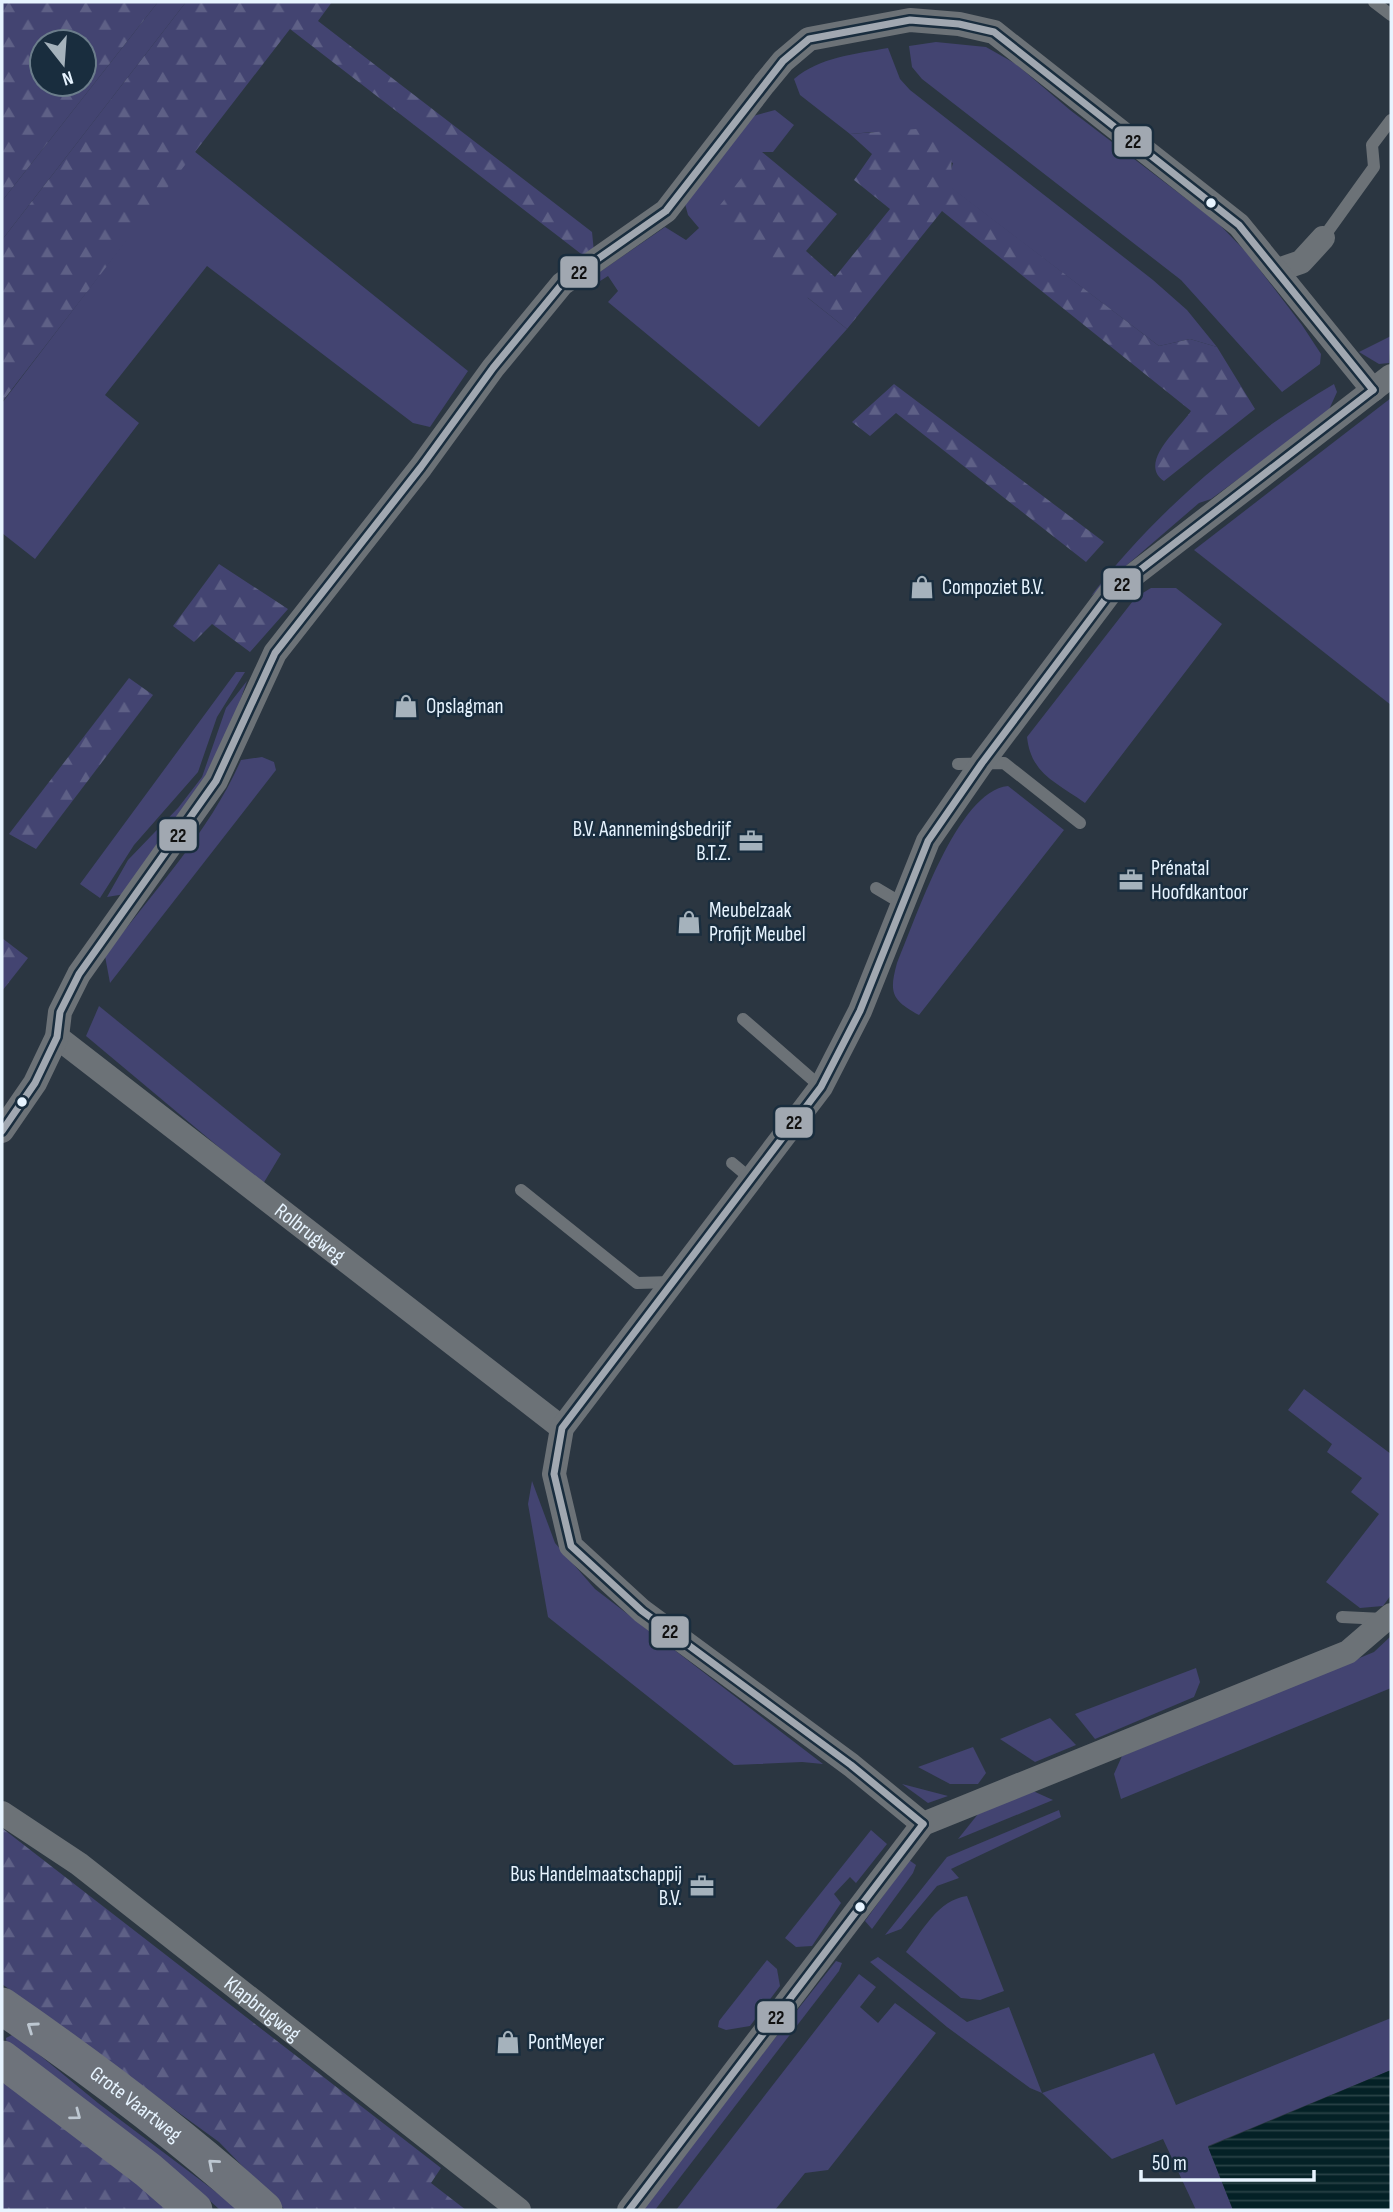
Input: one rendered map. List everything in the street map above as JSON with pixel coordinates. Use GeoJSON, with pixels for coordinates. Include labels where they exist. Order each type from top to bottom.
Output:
{"type":"FeatureCollection","features":[{"type":"Feature","properties":{"kind":"main road","name":"Grote Vaartweg"},"geometry":{"type":"LineString","coordinates":[[2,2006],[183,2138],[264,2210]]}},
{"type":"Feature","properties":{"kind":"main road"},"geometry":{"type":"LineString","coordinates":[[2,2059],[148,2170],[194,2210]]}},
{"type":"Feature","properties":{"kind":"street"},"geometry":{"type":"LineString","coordinates":[[2,1131],[35,1083],[57,1037],[60,1012],[79,974],[216,781],[275,653],[469,404],[492,368],[544,305],[569,278],[666,211],[783,61],[809,38],[889,12],[910,20],[958,24],[994,32],[1239,225],[1382,383],[1109,594],[970,763],[928,841],[860,1011],[821,1087],[562,1428],[554,1474],[570,1546],[642,1611],[851,1765],[923,1825]]}},
{"type":"Feature","properties":{"kind":"street"},"geometry":{"type":"LineString","coordinates":[[1278,270],[1301,262],[1323,238]]}},
{"type":"Feature","properties":{"kind":"street","name":"Rolbrugweg"},"geometry":{"type":"LineString","coordinates":[[57,1037],[562,1428]]}},
{"type":"Feature","properties":{"kind":"street"},"geometry":{"type":"LineString","coordinates":[[629,2210],[923,1825],[1348,1652],[1390,1618]]}},
{"type":"Feature","properties":{"kind":"street","name":"Klapbrugweg"},"geometry":{"type":"LineString","coordinates":[[2,1813],[79,1864],[519,2210]]}},
{"type":"Feature","properties":{"kind":"lane"},"geometry":{"type":"LineString","coordinates":[[1374,2],[1391,15]]}},
{"type":"Feature","properties":{"kind":"lane"},"geometry":{"type":"LineString","coordinates":[[1323,238],[1374,167],[1372,145],[1391,120]]}},
{"type":"Feature","properties":{"kind":"lane"},"geometry":{"type":"LineString","coordinates":[[970,763],[1004,763],[1080,823]]}},
{"type":"Feature","properties":{"kind":"lane"},"geometry":{"type":"LineString","coordinates":[[876,888],[903,904]]}},
{"type":"Feature","properties":{"kind":"lane"},"geometry":{"type":"LineString","coordinates":[[743,1019],[821,1087]]}},
{"type":"Feature","properties":{"kind":"lane"},"geometry":{"type":"LineString","coordinates":[[732,1163],[751,1179]]}},
{"type":"Feature","properties":{"kind":"lane"},"geometry":{"type":"LineString","coordinates":[[521,1190],[637,1283],[672,1282]]}},
{"type":"Feature","properties":{"kind":"lane"},"geometry":{"type":"LineString","coordinates":[[1342,1617],[1390,1618]]}},
{"type":"Feature","properties":{"kind":"green space"},"geometry":{"type":"Polygon","coordinates":[[[2,2],[158,2],[98,79],[98,28],[28,28],[28,98],[83,98],[2,201],[2,2]]]}},
{"type":"Feature","properties":{"kind":"green space"},"geometry":{"type":"Polygon","coordinates":[[[158,2],[186,2],[2,240],[2,201],[83,98],[98,98],[98,79],[158,2]]]}},
{"type":"Feature","properties":{"kind":"green space"},"geometry":{"type":"Polygon","coordinates":[[[186,2],[332,2],[318,21],[592,232],[594,252],[589,260],[290,29],[2,402],[2,240],[186,2]]]}},
{"type":"Feature","properties":{"kind":"green space"},"geometry":{"type":"Polygon","coordinates":[[[936,42],[986,47],[1016,64],[1070,110],[1218,223],[1247,253],[1302,325],[1321,354],[1320,364],[1282,392],[1181,280],[922,79],[912,67],[909,46],[936,42]]]}},
{"type":"Feature","properties":{"kind":"green space"},"geometry":{"type":"Polygon","coordinates":[[[888,48],[900,79],[910,90],[1153,280],[1187,310],[1217,347],[1190,339],[1159,346],[951,188],[949,176],[953,163],[873,132],[850,134],[800,95],[794,79],[815,66],[838,58],[888,48]]]}},
{"type":"Feature","properties":{"kind":"green space"},"geometry":{"type":"Polygon","coordinates":[[[775,110],[794,125],[773,152],[762,152],[808,298],[847,329],[759,427],[608,302],[618,291],[608,276],[589,288],[591,278],[665,227],[686,240],[699,228],[688,215],[685,204],[753,116],[775,110]]]}},
{"type":"Feature","properties":{"kind":"green space"},"geometry":{"type":"Polygon","coordinates":[[[916,129],[939,132],[951,143],[952,188],[1159,346],[1190,339],[1217,347],[1255,409],[1164,481],[1157,474],[1155,465],[1158,455],[1191,411],[942,211],[847,329],[709,219],[762,152],[837,214],[806,251],[835,277],[890,209],[854,180],[872,154],[850,134],[916,129]]]}},
{"type":"Feature","properties":{"kind":"green space"},"geometry":{"type":"Polygon","coordinates":[[[194,151],[468,371],[430,427],[413,423],[207,266],[105,395],[139,423],[35,559],[2,533],[2,403],[194,151]]]}},
{"type":"Feature","properties":{"kind":"green space"},"geometry":{"type":"Polygon","coordinates":[[[1391,336],[1389,363],[1379,364],[1359,352],[1391,336]]]}},
{"type":"Feature","properties":{"kind":"green space"},"geometry":{"type":"Polygon","coordinates":[[[894,384],[1104,542],[1086,562],[896,413],[870,436],[852,422],[894,384]]]}},
{"type":"Feature","properties":{"kind":"green space"},"geometry":{"type":"Polygon","coordinates":[[[1334,384],[1337,392],[1327,414],[1211,499],[1199,503],[1091,596],[1143,535],[1202,478],[1266,428],[1334,384]]]}},
{"type":"Feature","properties":{"kind":"green space"},"geometry":{"type":"Polygon","coordinates":[[[1391,398],[1391,705],[1194,550],[1391,398]]]}},
{"type":"Feature","properties":{"kind":"green space"},"geometry":{"type":"Polygon","coordinates":[[[219,564],[288,609],[250,652],[212,624],[194,642],[173,626],[219,564]]]}},
{"type":"Feature","properties":{"kind":"green space"},"geometry":{"type":"Polygon","coordinates":[[[1151,588],[1176,588],[1222,624],[1085,803],[1039,769],[1029,750],[1027,737],[1136,597],[1151,588]]]}},
{"type":"Feature","properties":{"kind":"green space"},"geometry":{"type":"Polygon","coordinates":[[[236,672],[245,672],[217,717],[198,772],[134,845],[100,898],[80,884],[236,672]]]}},
{"type":"Feature","properties":{"kind":"green space"},"geometry":{"type":"Polygon","coordinates":[[[129,678],[153,695],[36,849],[9,834],[129,678]]]}},
{"type":"Feature","properties":{"kind":"green space"},"geometry":{"type":"Polygon","coordinates":[[[247,681],[218,764],[125,894],[107,897],[128,860],[178,808],[202,777],[226,708],[247,681]]]}},
{"type":"Feature","properties":{"kind":"green space"},"geometry":{"type":"Polygon","coordinates":[[[262,757],[274,762],[276,770],[110,983],[105,956],[197,837],[241,760],[262,757]]]}},
{"type":"Feature","properties":{"kind":"green space"},"geometry":{"type":"Polygon","coordinates":[[[1008,786],[1064,830],[919,1015],[903,1005],[894,994],[893,981],[897,963],[927,889],[955,833],[989,793],[1008,786]]]}},
{"type":"Feature","properties":{"kind":"green space"},"geometry":{"type":"Polygon","coordinates":[[[2,938],[28,958],[2,991],[2,938]]]}},
{"type":"Feature","properties":{"kind":"green space"},"geometry":{"type":"Polygon","coordinates":[[[99,1006],[281,1154],[263,1184],[86,1036],[99,1006]]]}},
{"type":"Feature","properties":{"kind":"green space"},"geometry":{"type":"Polygon","coordinates":[[[1304,1389],[1391,1454],[1391,1595],[1383,1606],[1360,1608],[1326,1582],[1379,1514],[1351,1492],[1362,1478],[1327,1452],[1332,1444],[1288,1410],[1304,1389]]]}},
{"type":"Feature","properties":{"kind":"green space"},"geometry":{"type":"Polygon","coordinates":[[[532,1481],[555,1543],[595,1589],[823,1764],[802,1762],[734,1765],[548,1617],[528,1504],[532,1481]]]}},
{"type":"Feature","properties":{"kind":"green space"},"geometry":{"type":"Polygon","coordinates":[[[1391,1636],[1391,1688],[1121,1799],[1114,1774],[1122,1756],[1374,1652],[1391,1636]]]}},
{"type":"Feature","properties":{"kind":"green space"},"geometry":{"type":"Polygon","coordinates":[[[1196,1668],[1200,1682],[1194,1697],[1095,1739],[1075,1714],[1196,1668]]]}},
{"type":"Feature","properties":{"kind":"green space"},"geometry":{"type":"Polygon","coordinates":[[[1050,1718],[1076,1745],[1035,1762],[1000,1739],[1050,1718]]]}},
{"type":"Feature","properties":{"kind":"green space"},"geometry":{"type":"Polygon","coordinates":[[[973,1747],[986,1773],[978,1784],[950,1784],[918,1767],[973,1747]]]}},
{"type":"Feature","properties":{"kind":"green space"},"geometry":{"type":"Polygon","coordinates":[[[902,1784],[948,1796],[928,1803],[902,1784]]]}},
{"type":"Feature","properties":{"kind":"green space"},"geometry":{"type":"Polygon","coordinates":[[[1033,1791],[1053,1800],[958,1839],[978,1814],[1033,1791]]]}},
{"type":"Feature","properties":{"kind":"green space"},"geometry":{"type":"Polygon","coordinates":[[[1059,1810],[1061,1817],[951,1869],[959,1878],[937,1886],[901,1929],[885,1935],[947,1857],[1059,1810]]]}},
{"type":"Feature","properties":{"kind":"green space"},"geometry":{"type":"Polygon","coordinates":[[[2,1828],[441,2168],[431,2183],[466,2210],[285,2210],[219,2142],[2,1984],[2,1828]]]}},
{"type":"Feature","properties":{"kind":"green space"},"geometry":{"type":"Polygon","coordinates":[[[871,1830],[887,1844],[856,1883],[850,1877],[834,1894],[841,1903],[812,1946],[796,1947],[785,1938],[871,1830]]]}},
{"type":"Feature","properties":{"kind":"green space"},"geometry":{"type":"Polygon","coordinates":[[[909,1860],[916,1865],[913,1873],[872,1929],[865,1921],[909,1860]]]}},
{"type":"Feature","properties":{"kind":"green space"},"geometry":{"type":"Polygon","coordinates":[[[967,1896],[1004,1991],[980,2000],[961,1998],[906,1952],[939,1910],[948,1903],[967,1896]]]}},
{"type":"Feature","properties":{"kind":"green space"},"geometry":{"type":"Polygon","coordinates":[[[878,1957],[967,2022],[1009,2007],[1042,2093],[1030,2088],[947,2027],[870,1962],[878,1957]]]}},
{"type":"Feature","properties":{"kind":"green space"},"geometry":{"type":"Polygon","coordinates":[[[767,1960],[777,1969],[780,1986],[750,2026],[726,2030],[718,2027],[719,2021],[767,1960]]]}},
{"type":"Feature","properties":{"kind":"green space"},"geometry":{"type":"Polygon","coordinates":[[[836,1961],[842,1963],[839,1971],[655,2210],[639,2210],[836,1961]]]}},
{"type":"Feature","properties":{"kind":"green space"},"geometry":{"type":"Polygon","coordinates":[[[859,1974],[876,1987],[860,2007],[878,2023],[895,2003],[936,2033],[828,2170],[805,2173],[775,2210],[676,2210],[859,1974]]]}},
{"type":"Feature","properties":{"kind":"green space"},"geometry":{"type":"Polygon","coordinates":[[[1391,2018],[1391,2070],[1208,2146],[1233,2210],[1196,2210],[1163,2139],[1112,2159],[1042,2093],[1154,2053],[1176,2105],[1391,2018]]]}},
{"type":"Feature","properties":{"kind":"green space"},"geometry":{"type":"Polygon","coordinates":[[[14,2034],[98,2103],[240,2210],[220,2210],[196,2188],[7,2047],[6,2038],[14,2034]]]}},
{"type":"Feature","properties":{"kind":"green space"},"geometry":{"type":"Polygon","coordinates":[[[2,2083],[18,2087],[170,2210],[2,2210],[2,2083]]]}},
{"type":"Feature","properties":{"kind":"shaded area"},"geometry":{"type":"Polygon","coordinates":[[[1391,2070],[1391,2210],[1233,2210],[1208,2147],[1391,2070]]]}},
{"type":"Feature","properties":{"kind":"transit line","name":"22"},"geometry":{"type":"LineString","coordinates":[[2,1131],[35,1083],[57,1037],[60,1012],[79,974],[216,781],[275,653],[421,467],[493,368],[562,284],[666,211],[783,61],[809,39],[910,20],[959,24],[994,32],[1239,225],[1373,390]]}},
{"type":"Feature","properties":{"kind":"transit line","name":"22"},"geometry":{"type":"LineString","coordinates":[[923,1824],[851,1765],[642,1611],[571,1546],[554,1474],[562,1428],[821,1087],[860,1011],[928,841],[982,763],[1109,594],[1373,390]]}},
{"type":"Feature","properties":{"kind":"transit line","name":"22"},"geometry":{"type":"LineString","coordinates":[[629,2210],[923,1824]]}},
{"type":"Feature","properties":{"kind":"place","name":"Compoziet B.V."},"geometry":{"type":"Point","coordinates":[922,587]}},
{"type":"Feature","properties":{"kind":"place","name":"Opslagman"},"geometry":{"type":"Point","coordinates":[406,706]}},
{"type":"Feature","properties":{"kind":"place","name":"B.V. Aannemingsbedrijf B.T.Z."},"geometry":{"type":"Point","coordinates":[751,841]}},
{"type":"Feature","properties":{"kind":"place","name":"Prénatal Hoofdkantoor"},"geometry":{"type":"Point","coordinates":[1131,880]}},
{"type":"Feature","properties":{"kind":"place","name":"Meubelzaak Profijt Meubel"},"geometry":{"type":"Point","coordinates":[689,922]}},
{"type":"Feature","properties":{"kind":"place","name":"Bus Handelmaatschappij B.V."},"geometry":{"type":"Point","coordinates":[702,1886]}},
{"type":"Feature","properties":{"kind":"place","name":"PontMeyer"},"geometry":{"type":"Point","coordinates":[508,2042]}}]}
